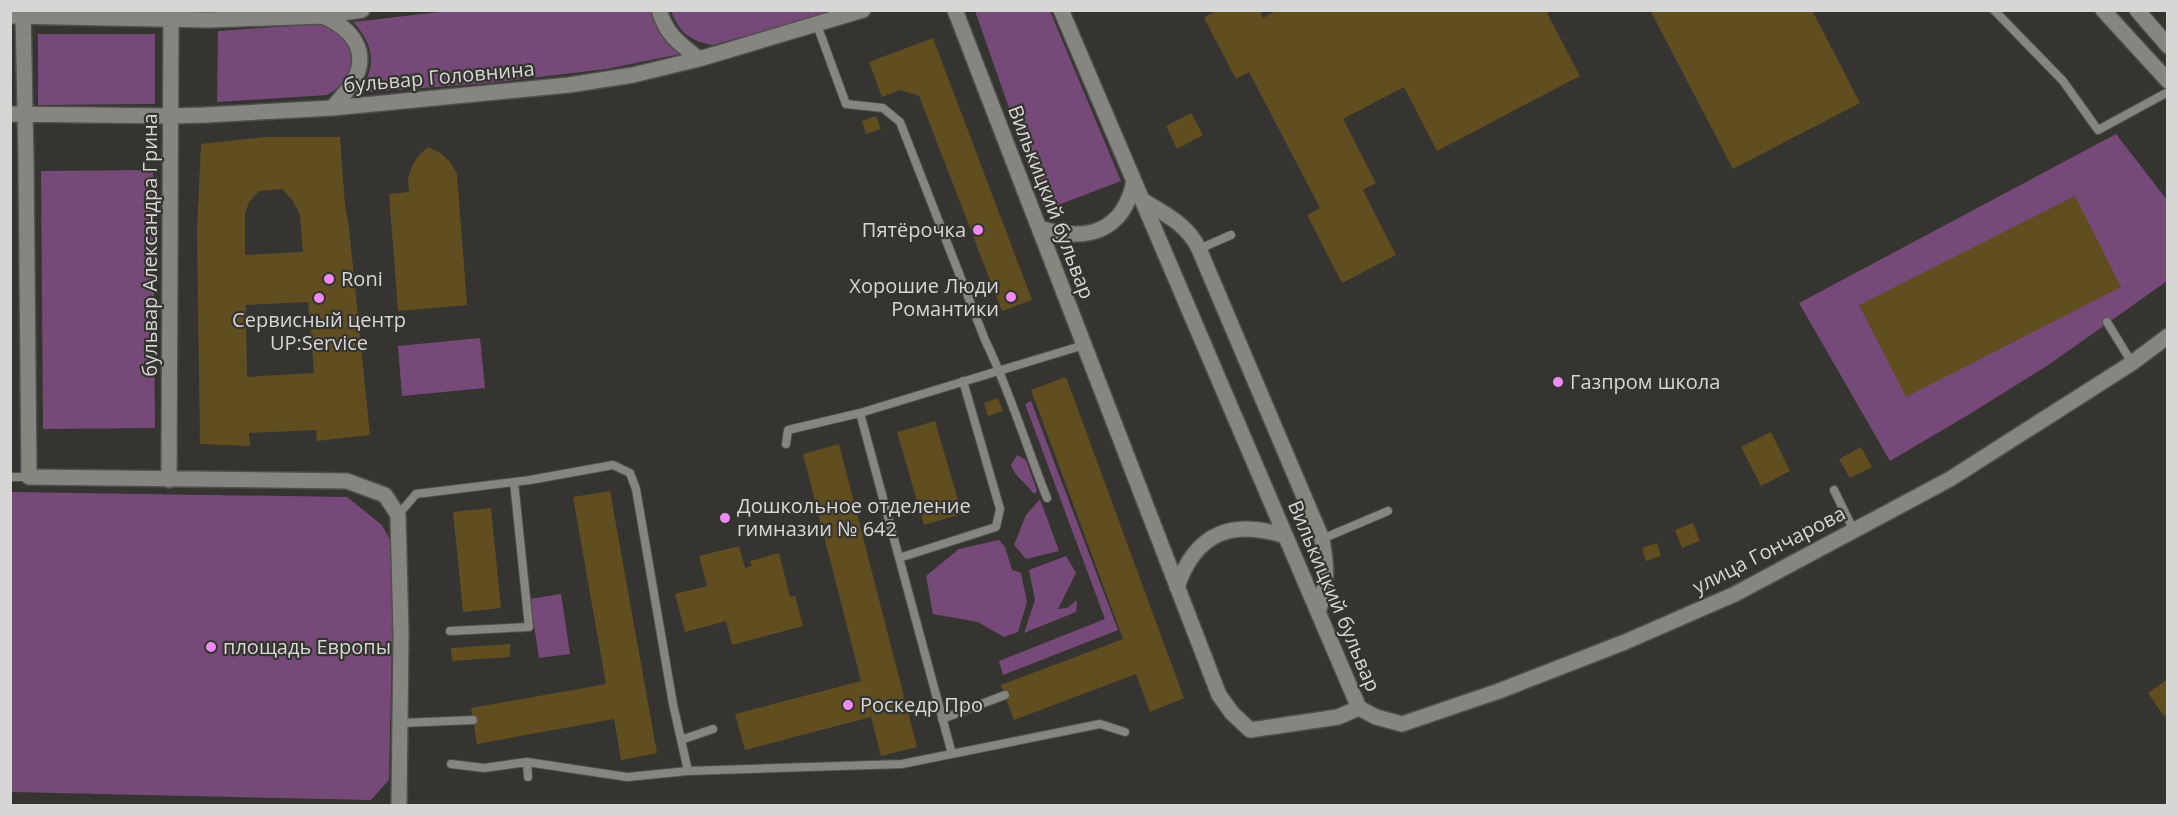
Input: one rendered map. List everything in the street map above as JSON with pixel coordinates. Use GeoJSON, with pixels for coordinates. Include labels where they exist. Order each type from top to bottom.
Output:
{"type":"FeatureCollection","features":[{"type":"Feature","properties":{"kind":"street"},"geometry":{"type":"LineString","coordinates":[[659,10],[663,24],[672,38],[699,59]]}},
{"type":"Feature","properties":{"kind":"street","name":"бульвар Головнина"},"geometry":{"type":"LineString","coordinates":[[17,114],[171,116],[332,108],[569,85],[633,75],[699,59],[863,10]]}},
{"type":"Feature","properties":{"kind":"street","name":"Вилькицкий бульвар"},"geometry":{"type":"LineString","coordinates":[[955,10],[1219,695],[1232,713],[1250,730],[1338,717],[1359,708],[1061,10]]}},
{"type":"Feature","properties":{"kind":"street"},"geometry":{"type":"LineString","coordinates":[[2103,10],[2168,81]]}},
{"type":"Feature","properties":{"kind":"street"},"geometry":{"type":"LineString","coordinates":[[2137,10],[2168,46]]}},
{"type":"Feature","properties":{"kind":"street"},"geometry":{"type":"LineString","coordinates":[[357,11],[323,16],[208,20],[171,14],[19,14],[17,114],[26,162],[29,477],[347,481],[385,495],[398,515],[401,723],[399,806]]}},
{"type":"Feature","properties":{"kind":"street","name":"бульвар Александра Грина"},"geometry":{"type":"LineString","coordinates":[[169,480],[171,14]]}},
{"type":"Feature","properties":{"kind":"street"},"geometry":{"type":"LineString","coordinates":[[323,16],[339,23],[352,35],[359,47],[359,62],[354,80],[332,108]]}},
{"type":"Feature","properties":{"kind":"street"},"geometry":{"type":"LineString","coordinates":[[1039,228],[1071,236],[1100,229],[1113,221],[1124,209],[1131,195],[1134,181]]}},
{"type":"Feature","properties":{"kind":"street"},"geometry":{"type":"LineString","coordinates":[[1142,200],[1181,223],[1193,237],[1199,249],[1322,539],[1326,564],[1326,589],[1318,612]]}},
{"type":"Feature","properties":{"kind":"street","name":"улица Гончарова"},"geometry":{"type":"LineString","coordinates":[[1359,708],[1376,717],[1402,724],[1499,691],[1625,642],[1735,594],[1950,479],[2132,363],[2168,336]]}},
{"type":"Feature","properties":{"kind":"street"},"geometry":{"type":"LineString","coordinates":[[1177,587],[1184,567],[1191,556],[1224,531],[1237,528],[1258,529],[1285,536]]}},
{"type":"Feature","properties":{"kind":"lane"},"geometry":{"type":"LineString","coordinates":[[1995,10],[2063,81],[2098,130],[2168,92]]}},
{"type":"Feature","properties":{"kind":"lane"},"geometry":{"type":"LineString","coordinates":[[817,25],[846,104],[883,108],[900,122],[985,340],[1000,370],[1023,439],[1047,498]]}},
{"type":"Feature","properties":{"kind":"lane"},"geometry":{"type":"LineString","coordinates":[[1199,249],[1231,235]]}},
{"type":"Feature","properties":{"kind":"lane"},"geometry":{"type":"LineString","coordinates":[[2108,322],[2132,363]]}},
{"type":"Feature","properties":{"kind":"lane"},"geometry":{"type":"LineString","coordinates":[[786,444],[788,430],[860,413],[1084,345]]}},
{"type":"Feature","properties":{"kind":"lane"},"geometry":{"type":"LineString","coordinates":[[899,558],[996,527],[1000,509],[963,381]]}},
{"type":"Feature","properties":{"kind":"lane"},"geometry":{"type":"LineString","coordinates":[[860,413],[952,754]]}},
{"type":"Feature","properties":{"kind":"lane"},"geometry":{"type":"LineString","coordinates":[[398,515],[416,494],[514,482],[613,465],[630,473],[636,489],[688,771]]}},
{"type":"Feature","properties":{"kind":"lane"},"geometry":{"type":"LineString","coordinates":[[10,477],[29,477]]}},
{"type":"Feature","properties":{"kind":"lane"},"geometry":{"type":"LineString","coordinates":[[450,631],[529,627],[514,482]]}},
{"type":"Feature","properties":{"kind":"lane"},"geometry":{"type":"LineString","coordinates":[[1834,490],[1854,531]]}},
{"type":"Feature","properties":{"kind":"lane"},"geometry":{"type":"LineString","coordinates":[[1322,539],[1388,511]]}},
{"type":"Feature","properties":{"kind":"lane"},"geometry":{"type":"LineString","coordinates":[[942,719],[1005,695]]}},
{"type":"Feature","properties":{"kind":"lane"},"geometry":{"type":"LineString","coordinates":[[401,723],[473,720]]}},
{"type":"Feature","properties":{"kind":"lane"},"geometry":{"type":"LineString","coordinates":[[451,764],[484,768],[526,762],[627,777],[688,771],[902,764],[1100,724],[1125,732]]}},
{"type":"Feature","properties":{"kind":"lane"},"geometry":{"type":"LineString","coordinates":[[681,740],[713,729]]}},
{"type":"Feature","properties":{"kind":"lane"},"geometry":{"type":"LineString","coordinates":[[526,762],[528,777]]}},
{"type":"Feature","properties":{"kind":"shaded area"},"geometry":{"type":"Polygon","coordinates":[[[457,10],[652,11],[663,34],[680,54],[606,69],[488,83],[358,93],[368,74],[371,57],[366,40],[353,22],[457,10]]]}},
{"type":"Feature","properties":{"kind":"shaded area"},"geometry":{"type":"Polygon","coordinates":[[[671,11],[833,11],[713,45],[686,35],[671,11]]]}},
{"type":"Feature","properties":{"kind":"shaded area"},"geometry":{"type":"Polygon","coordinates":[[[975,11],[1050,11],[1121,181],[1045,210],[975,11]]]}},
{"type":"Feature","properties":{"kind":"shaded area"},"geometry":{"type":"Polygon","coordinates":[[[322,24],[335,30],[350,47],[351,68],[347,78],[339,87],[327,95],[217,102],[218,31],[322,24]]]}},
{"type":"Feature","properties":{"kind":"shaded area"},"geometry":{"type":"Polygon","coordinates":[[[38,34],[155,34],[155,104],[38,105],[38,34]]]}},
{"type":"Feature","properties":{"kind":"shaded area"},"geometry":{"type":"Polygon","coordinates":[[[2116,134],[2167,200],[2167,281],[2047,366],[1890,461],[1799,303],[2116,134]]]}},
{"type":"Feature","properties":{"kind":"shaded area"},"geometry":{"type":"Polygon","coordinates":[[[153,170],[155,428],[43,429],[41,171],[153,170]]]}},
{"type":"Feature","properties":{"kind":"shaded area"},"geometry":{"type":"Polygon","coordinates":[[[480,338],[485,388],[402,396],[398,346],[480,338]]]}},
{"type":"Feature","properties":{"kind":"shaded area"},"geometry":{"type":"Polygon","coordinates":[[[1031,401],[1118,630],[1003,675],[999,661],[1105,619],[1025,404],[1031,401]]]}},
{"type":"Feature","properties":{"kind":"shaded area"},"geometry":{"type":"Polygon","coordinates":[[[1017,455],[1026,460],[1037,491],[1034,494],[1011,465],[1017,455]]]}},
{"type":"Feature","properties":{"kind":"shaded area","name":"площадь Европы"},"geometry":{"type":"Polygon","coordinates":[[[11,492],[347,497],[382,525],[394,547],[389,780],[371,800],[11,792],[11,492]]]}},
{"type":"Feature","properties":{"kind":"shaded area"},"geometry":{"type":"Polygon","coordinates":[[[1040,499],[1059,551],[1026,559],[1014,545],[1026,515],[1040,499]]]}},
{"type":"Feature","properties":{"kind":"shaded area"},"geometry":{"type":"Polygon","coordinates":[[[999,540],[1005,547],[1012,570],[1021,573],[1027,602],[1018,632],[1004,637],[978,622],[933,614],[926,576],[959,549],[999,540]]]}},
{"type":"Feature","properties":{"kind":"shaded area"},"geometry":{"type":"Polygon","coordinates":[[[1066,556],[1076,573],[1058,609],[1067,608],[1077,600],[1076,612],[1024,633],[1035,600],[1029,570],[1066,556]]]}},
{"type":"Feature","properties":{"kind":"shaded area"},"geometry":{"type":"Polygon","coordinates":[[[561,594],[570,654],[539,658],[530,599],[561,594]]]}},
{"type":"Feature","properties":{"kind":"building"},"geometry":{"type":"Polygon","coordinates":[[[1217,10],[1260,10],[1263,18],[1277,10],[1551,10],[1547,13],[1580,76],[1437,151],[1404,87],[1343,119],[1376,183],[1363,190],[1396,255],[1342,283],[1307,215],[1320,208],[1249,72],[1236,79],[1204,18],[1217,10]]]}},
{"type":"Feature","properties":{"kind":"building"},"geometry":{"type":"Polygon","coordinates":[[[1650,10],[1812,10],[1860,103],[1733,169],[1650,10]]]}},
{"type":"Feature","properties":{"kind":"building"},"geometry":{"type":"Polygon","coordinates":[[[933,38],[1032,300],[1002,311],[919,96],[900,90],[882,97],[869,62],[933,38]]]}},
{"type":"Feature","properties":{"kind":"building"},"geometry":{"type":"Polygon","coordinates":[[[1191,113],[1203,135],[1177,149],[1166,126],[1191,113]]]}},
{"type":"Feature","properties":{"kind":"building"},"geometry":{"type":"Polygon","coordinates":[[[876,116],[881,129],[866,134],[862,121],[876,116]]]}},
{"type":"Feature","properties":{"kind":"building"},"geometry":{"type":"Polygon","coordinates":[[[265,137],[340,137],[345,205],[370,435],[317,441],[316,430],[249,433],[250,446],[200,444],[197,230],[201,144],[265,137]],[[282,189],[259,191],[249,202],[245,214],[245,255],[303,252],[300,215],[293,201],[282,189]],[[308,302],[246,305],[247,377],[314,373],[308,302]]]}},
{"type":"Feature","properties":{"kind":"building"},"geometry":{"type":"Polygon","coordinates":[[[428,147],[440,153],[450,162],[457,174],[467,305],[398,311],[389,194],[409,192],[408,178],[412,166],[428,147]]]}},
{"type":"Feature","properties":{"kind":"building"},"geometry":{"type":"Polygon","coordinates":[[[2075,196],[2121,287],[1906,397],[1859,305],[2075,196]]]}},
{"type":"Feature","properties":{"kind":"building"},"geometry":{"type":"Polygon","coordinates":[[[1066,377],[1184,698],[1150,712],[1136,674],[1014,720],[1001,685],[1123,639],[1031,390],[1066,377]]]}},
{"type":"Feature","properties":{"kind":"building"},"geometry":{"type":"Polygon","coordinates":[[[998,398],[1003,411],[988,416],[984,403],[998,398]]]}},
{"type":"Feature","properties":{"kind":"building"},"geometry":{"type":"Polygon","coordinates":[[[935,421],[962,514],[924,525],[897,432],[935,421]]]}},
{"type":"Feature","properties":{"kind":"building"},"geometry":{"type":"Polygon","coordinates":[[[1771,432],[1790,471],[1761,486],[1741,447],[1771,432]]]}},
{"type":"Feature","properties":{"kind":"building"},"geometry":{"type":"Polygon","coordinates":[[[839,444],[917,747],[881,756],[871,717],[745,750],[735,714],[861,681],[803,454],[839,444]]]}},
{"type":"Feature","properties":{"kind":"building"},"geometry":{"type":"Polygon","coordinates":[[[1861,447],[1872,467],[1850,478],[1839,459],[1861,447]]]}},
{"type":"Feature","properties":{"kind":"building"},"geometry":{"type":"Polygon","coordinates":[[[610,491],[657,753],[621,760],[614,719],[477,744],[471,708],[606,684],[573,497],[610,491]]]}},
{"type":"Feature","properties":{"kind":"building"},"geometry":{"type":"Polygon","coordinates":[[[491,508],[501,608],[463,612],[453,512],[491,508]]]}},
{"type":"Feature","properties":{"kind":"building"},"geometry":{"type":"Polygon","coordinates":[[[1693,523],[1700,541],[1682,548],[1675,530],[1693,523]]]}},
{"type":"Feature","properties":{"kind":"building"},"geometry":{"type":"Polygon","coordinates":[[[1657,543],[1661,556],[1646,561],[1642,548],[1657,543]]]}},
{"type":"Feature","properties":{"kind":"building"},"geometry":{"type":"Polygon","coordinates":[[[739,546],[745,568],[752,566],[750,561],[779,553],[790,597],[795,596],[803,626],[732,645],[726,621],[685,632],[675,594],[707,586],[699,556],[739,546]]]}},
{"type":"Feature","properties":{"kind":"building"},"geometry":{"type":"Polygon","coordinates":[[[510,644],[510,657],[452,661],[451,648],[510,644]]]}},
{"type":"Feature","properties":{"kind":"building"},"geometry":{"type":"Polygon","coordinates":[[[2168,679],[2168,714],[2164,716],[2148,693],[2168,679]]]}},
{"type":"Feature","properties":{"kind":"place","name":"Пятёрочка"},"geometry":{"type":"Point","coordinates":[978,230]}},
{"type":"Feature","properties":{"kind":"place","name":"Roni"},"geometry":{"type":"Point","coordinates":[329,279]}},
{"type":"Feature","properties":{"kind":"place","name":"Хорошие Люди Романтики"},"geometry":{"type":"Point","coordinates":[1011,297]}},
{"type":"Feature","properties":{"kind":"place","name":"Сервисный центр UP:Service"},"geometry":{"type":"Point","coordinates":[319,298]}},
{"type":"Feature","properties":{"kind":"place","name":"Газпром школа"},"geometry":{"type":"Point","coordinates":[1558,382]}},
{"type":"Feature","properties":{"kind":"place","name":"Дошкольное отделение гимназии № 642"},"geometry":{"type":"Point","coordinates":[725,518]}},
{"type":"Feature","properties":{"kind":"place","name":"площадь Европы"},"geometry":{"type":"Point","coordinates":[211,647]}},
{"type":"Feature","properties":{"kind":"place","name":"Роскедр Про"},"geometry":{"type":"Point","coordinates":[848,705]}}]}
